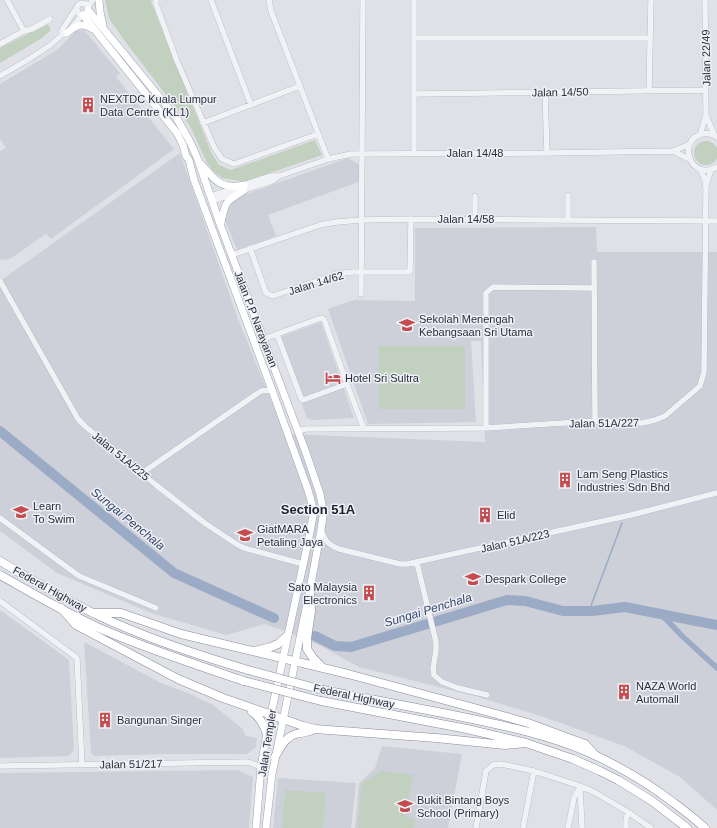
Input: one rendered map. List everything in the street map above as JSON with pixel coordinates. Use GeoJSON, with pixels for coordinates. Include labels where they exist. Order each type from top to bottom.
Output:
{"type":"FeatureCollection","features":[{"type":"Feature","properties":{"kind":"highway","name":"Federal Highway"},"geometry":{"type":"LineString","coordinates":[[0,561],[93,613],[174,646],[248,670],[323,690],[469,718],[527,731],[559,741],[621,769],[658,791],[705,828]]}},
{"type":"Feature","properties":{"kind":"highway","name":"Federal Highway"},"geometry":{"type":"LineString","coordinates":[[0,575],[104,630],[244,681],[321,701],[467,729],[526,743],[573,759],[618,780],[652,801],[687,828]]}},
{"type":"Feature","properties":{"kind":"highway"},"geometry":{"type":"LineString","coordinates":[[310,589],[311,611],[307,649],[313,658],[324,668]]}},
{"type":"Feature","properties":{"kind":"highway"},"geometry":{"type":"LineString","coordinates":[[61,608],[76,625],[178,679],[270,716],[303,726],[315,729],[436,738],[505,746],[526,743]]}},
{"type":"Feature","properties":{"kind":"highway"},"geometry":{"type":"LineString","coordinates":[[93,613],[121,613],[181,634],[324,668],[528,723],[585,744],[595,756]]}},
{"type":"Feature","properties":{"kind":"highway"},"geometry":{"type":"LineString","coordinates":[[254,652],[278,644],[287,636]]}},
{"type":"Feature","properties":{"kind":"highway"},"geometry":{"type":"LineString","coordinates":[[223,698],[257,714],[267,733]]}},
{"type":"Feature","properties":{"kind":"highway"},"geometry":{"type":"LineString","coordinates":[[275,757],[284,742],[291,736],[315,729]]}},
{"type":"Feature","properties":{"kind":"main road"},"geometry":{"type":"LineString","coordinates":[[99,0],[103,27]]}},
{"type":"Feature","properties":{"kind":"main road","name":"Jalan P.P Narayanan"},"geometry":{"type":"LineString","coordinates":[[85,12],[103,27],[175,116],[185,131],[198,160],[210,199],[264,339],[320,494],[323,516],[321,530],[295,661]]}},
{"type":"Feature","properties":{"kind":"main road","name":"Jalan P.P Narayanan"},"geometry":{"type":"LineString","coordinates":[[85,12],[94,30],[177,134],[189,160],[194,180],[308,490],[312,504],[313,516],[283,658]]}},
{"type":"Feature","properties":{"kind":"main road"},"geometry":{"type":"LineString","coordinates":[[64,34],[80,25],[86,25],[94,30]]}},
{"type":"Feature","properties":{"kind":"main road"},"geometry":{"type":"LineString","coordinates":[[189,160],[195,170],[204,197],[210,199],[207,206],[211,224]]}},
{"type":"Feature","properties":{"kind":"main road"},"geometry":{"type":"LineString","coordinates":[[198,160],[211,176],[222,184],[243,188]]}},
{"type":"Feature","properties":{"kind":"main road"},"geometry":{"type":"LineString","coordinates":[[220,224],[224,206],[243,188]]}},
{"type":"Feature","properties":{"kind":"main road","name":"Jalan Templer"},"geometry":{"type":"LineString","coordinates":[[256,828],[261,767],[270,716],[283,658]]}},
{"type":"Feature","properties":{"kind":"main road","name":"Jalan Templer"},"geometry":{"type":"LineString","coordinates":[[266,828],[269,794],[275,757],[295,661]]}},
{"type":"Feature","properties":{"kind":"street"},"geometry":{"type":"LineString","coordinates":[[7,0],[24,31]]}},
{"type":"Feature","properties":{"kind":"street"},"geometry":{"type":"LineString","coordinates":[[0,76],[49,46],[64,34],[85,12],[93,0]]}},
{"type":"Feature","properties":{"kind":"street"},"geometry":{"type":"LineString","coordinates":[[156,0],[156,4],[177,61],[203,123],[222,160],[234,164],[318,134]]}},
{"type":"Feature","properties":{"kind":"street"},"geometry":{"type":"LineString","coordinates":[[211,0],[251,105]]}},
{"type":"Feature","properties":{"kind":"street"},"geometry":{"type":"LineString","coordinates":[[269,0],[271,11],[328,159]]}},
{"type":"Feature","properties":{"kind":"street"},"geometry":{"type":"LineString","coordinates":[[361,293],[363,0]]}},
{"type":"Feature","properties":{"kind":"street"},"geometry":{"type":"LineString","coordinates":[[414,0],[414,153]]}},
{"type":"Feature","properties":{"kind":"street"},"geometry":{"type":"LineString","coordinates":[[649,91],[651,0]]}},
{"type":"Feature","properties":{"kind":"street","name":"Jalan 22/49"},"geometry":{"type":"LineString","coordinates":[[700,135],[706,115],[705,0]]}},
{"type":"Feature","properties":{"kind":"street"},"geometry":{"type":"LineString","coordinates":[[79,3],[86,4],[85,12]]}},
{"type":"Feature","properties":{"kind":"street"},"geometry":{"type":"LineString","coordinates":[[79,3],[78,13],[85,12]]}},
{"type":"Feature","properties":{"kind":"street"},"geometry":{"type":"LineString","coordinates":[[64,34],[62,30],[79,3]]}},
{"type":"Feature","properties":{"kind":"street"},"geometry":{"type":"LineString","coordinates":[[0,44],[50,19]]}},
{"type":"Feature","properties":{"kind":"street"},"geometry":{"type":"LineString","coordinates":[[414,38],[650,38]]}},
{"type":"Feature","properties":{"kind":"street"},"geometry":{"type":"LineString","coordinates":[[203,123],[300,86]]}},
{"type":"Feature","properties":{"kind":"street","name":"Jalan 14/50"},"geometry":{"type":"LineString","coordinates":[[414,94],[706,90]]}},
{"type":"Feature","properties":{"kind":"street"},"geometry":{"type":"LineString","coordinates":[[545,92],[547,153]]}},
{"type":"Feature","properties":{"kind":"street","name":"Jalan 22/49"},"geometry":{"type":"LineString","coordinates":[[706,115],[716,136]]}},
{"type":"Feature","properties":{"kind":"street"},"geometry":{"type":"LineString","coordinates":[[700,135],[708,134],[716,136]]}},
{"type":"Feature","properties":{"kind":"street","name":"Jalan 14/48"},"geometry":{"type":"LineString","coordinates":[[210,199],[272,180],[279,176],[342,155],[362,153],[673,151],[690,144],[694,138],[700,135]]}},
{"type":"Feature","properties":{"kind":"street"},"geometry":{"type":"LineString","coordinates":[[690,144],[688,151],[689,158],[695,167],[705,170],[714,168]]}},
{"type":"Feature","properties":{"kind":"street","name":"Jalan 14/48"},"geometry":{"type":"LineString","coordinates":[[673,151],[689,158]]}},
{"type":"Feature","properties":{"kind":"street","name":"Jalan 51A/227"},"geometry":{"type":"LineString","coordinates":[[706,188],[714,168]]}},
{"type":"Feature","properties":{"kind":"street","name":"Jalan 51A/227"},"geometry":{"type":"LineString","coordinates":[[298,431],[306,429],[486,428],[595,421],[642,423],[666,416],[700,386],[704,376],[706,188],[705,180],[700,169]]}},
{"type":"Feature","properties":{"kind":"street"},"geometry":{"type":"LineString","coordinates":[[568,195],[568,220]]}},
{"type":"Feature","properties":{"kind":"street"},"geometry":{"type":"LineString","coordinates":[[475,196],[475,220]]}},
{"type":"Feature","properties":{"kind":"street","name":"Jalan 14/62"},"geometry":{"type":"LineString","coordinates":[[250,248],[266,293],[273,296],[337,274],[353,272],[410,272],[411,219]]}},
{"type":"Feature","properties":{"kind":"street","name":"Jalan 14/58"},"geometry":{"type":"LineString","coordinates":[[232,255],[320,225],[361,220],[717,221]]}},
{"type":"Feature","properties":{"kind":"street"},"geometry":{"type":"LineString","coordinates":[[594,262],[595,421]]}},
{"type":"Feature","properties":{"kind":"street","name":"Jalan 51A/225"},"geometry":{"type":"LineString","coordinates":[[0,281],[78,419],[86,427],[206,524],[238,545],[303,564]]}},
{"type":"Feature","properties":{"kind":"street"},"geometry":{"type":"LineString","coordinates":[[486,428],[486,293],[493,287],[594,288]]}},
{"type":"Feature","properties":{"kind":"street"},"geometry":{"type":"LineString","coordinates":[[264,339],[321,318],[324,319],[364,429]]}},
{"type":"Feature","properties":{"kind":"street"},"geometry":{"type":"LineString","coordinates":[[278,334],[303,400],[347,384]]}},
{"type":"Feature","properties":{"kind":"street"},"geometry":{"type":"LineString","coordinates":[[142,473],[261,391],[272,390]]}},
{"type":"Feature","properties":{"kind":"street","name":"Jalan 51A/223"},"geometry":{"type":"LineString","coordinates":[[321,530],[325,539],[330,545],[339,549],[400,564],[417,563],[631,515],[717,492]]}},
{"type":"Feature","properties":{"kind":"street"},"geometry":{"type":"LineString","coordinates":[[0,518],[79,576],[156,608]]}},
{"type":"Feature","properties":{"kind":"street"},"geometry":{"type":"LineString","coordinates":[[417,563],[435,636],[436,650],[433,669],[434,675],[442,682],[458,688],[488,695]]}},
{"type":"Feature","properties":{"kind":"street"},"geometry":{"type":"LineString","coordinates":[[0,602],[77,658],[82,765]]}},
{"type":"Feature","properties":{"kind":"street","name":"Jalan 51/217"},"geometry":{"type":"LineString","coordinates":[[0,766],[246,762],[261,767]]}},
{"type":"Feature","properties":{"kind":"street"},"geometry":{"type":"LineString","coordinates":[[476,828],[486,771],[493,765],[501,764],[534,771],[580,786],[594,792],[628,812],[651,828]]}},
{"type":"Feature","properties":{"kind":"street"},"geometry":{"type":"LineString","coordinates":[[523,828],[534,771]]}},
{"type":"Feature","properties":{"kind":"street"},"geometry":{"type":"LineString","coordinates":[[568,828],[574,798],[580,786]]}},
{"type":"Feature","properties":{"kind":"street"},"geometry":{"type":"LineString","coordinates":[[580,786],[582,828]]}},
{"type":"Feature","properties":{"kind":"street"},"geometry":{"type":"LineString","coordinates":[[626,828],[628,812]]}},
{"type":"Feature","properties":{"kind":"shaded area","name":"NEXTDC Kuala Lumpur Data Centre (KL1)"},"geometry":{"type":"Polygon","coordinates":[[[84,30],[120,73],[116,77],[174,149],[51,239],[46,234],[10,259],[2,260],[0,259],[0,151],[6,148],[0,139],[0,84],[57,50],[76,31],[84,30]]]}},
{"type":"Feature","properties":{"kind":"shaded area"},"geometry":{"type":"Polygon","coordinates":[[[180,153],[238,319],[285,434],[485,442],[481,341],[471,341],[476,422],[368,424],[328,309],[354,300],[415,301],[415,228],[596,227],[597,252],[717,252],[717,810],[680,777],[624,746],[544,717],[478,697],[359,667],[319,645],[264,624],[226,635],[151,613],[57,573],[0,531],[0,281],[180,153]]]}},
{"type":"Feature","properties":{"kind":"shaded area"},"geometry":{"type":"Polygon","coordinates":[[[348,158],[360,165],[361,181],[268,215],[276,236],[237,250],[225,220],[232,199],[348,158]]]}},
{"type":"Feature","properties":{"kind":"shaded area"},"geometry":{"type":"Polygon","coordinates":[[[321,322],[354,418],[313,420],[307,418],[277,338],[321,322]]]}},
{"type":"Feature","properties":{"kind":"shaded area"},"geometry":{"type":"Polygon","coordinates":[[[0,610],[69,660],[74,750],[69,756],[0,758],[0,610]]]}},
{"type":"Feature","properties":{"kind":"shaded area"},"geometry":{"type":"Polygon","coordinates":[[[84,642],[163,684],[188,693],[213,705],[243,729],[246,736],[257,738],[256,747],[247,754],[94,756],[91,753],[84,642]]]}},
{"type":"Feature","properties":{"kind":"shaded area","name":"Bukit Bintang Boys School (Primary)"},"geometry":{"type":"Polygon","coordinates":[[[382,746],[462,754],[448,828],[355,828],[359,783],[375,768],[382,746]]]}},
{"type":"Feature","properties":{"kind":"shaded area"},"geometry":{"type":"Polygon","coordinates":[[[238,770],[253,777],[249,828],[0,828],[0,773],[238,770]]]}},
{"type":"Feature","properties":{"kind":"shaded area"},"geometry":{"type":"Polygon","coordinates":[[[278,778],[356,783],[351,828],[273,828],[278,778]]]}},
{"type":"Feature","properties":{"kind":"green space"},"geometry":{"type":"Polygon","coordinates":[[[105,0],[151,0],[211,152],[219,165],[231,170],[315,140],[322,155],[245,182],[222,178],[213,171],[206,161],[190,126],[110,20],[105,0]]]}},
{"type":"Feature","properties":{"kind":"green space"},"geometry":{"type":"Polygon","coordinates":[[[48,24],[51,30],[42,38],[0,63],[0,48],[48,24]]]}},
{"type":"Feature","properties":{"kind":"green space"},"geometry":{"type":"Polygon","coordinates":[[[706,141],[715,144],[718,153],[715,162],[706,165],[697,162],[694,153],[697,144],[706,141]]]}},
{"type":"Feature","properties":{"kind":"green space"},"geometry":{"type":"Polygon","coordinates":[[[379,346],[465,346],[465,409],[379,409],[379,346]]]}},
{"type":"Feature","properties":{"kind":"green space"},"geometry":{"type":"Polygon","coordinates":[[[381,771],[413,775],[406,816],[415,820],[414,828],[358,828],[361,784],[381,771]]]}},
{"type":"Feature","properties":{"kind":"green space"},"geometry":{"type":"Polygon","coordinates":[[[285,790],[326,793],[323,828],[282,828],[285,790]]]}},
{"type":"Feature","properties":{"kind":"waterway","name":"Sungai Penchala"},"geometry":{"type":"LineString","coordinates":[[0,431],[174,573],[274,618]]}},
{"type":"Feature","properties":{"kind":"waterway"},"geometry":{"type":"LineString","coordinates":[[589,611],[622,523]]}},
{"type":"Feature","properties":{"kind":"waterway","name":"Sungai Penchala"},"geometry":{"type":"LineString","coordinates":[[315,636],[335,646],[351,647],[507,600],[525,601],[563,611],[592,611],[625,607],[717,625]]}},
{"type":"Feature","properties":{"kind":"waterway"},"geometry":{"type":"LineString","coordinates":[[661,614],[682,636],[717,668]]}},
{"type":"Feature","properties":{"kind":"place","name":"NEXTDC Kuala Lumpur Data Centre (KL1)"},"geometry":{"type":"Point","coordinates":[88,105]}},
{"type":"Feature","properties":{"kind":"place","name":"Sekolah Menengah Kebangsaan Sri Utama"},"geometry":{"type":"Point","coordinates":[407,325]}},
{"type":"Feature","properties":{"kind":"place","name":"Hotel Sri Sultra"},"geometry":{"type":"Point","coordinates":[333,378]}},
{"type":"Feature","properties":{"kind":"place","name":"Lam Seng Plastics Industries Sdn Bhd"},"geometry":{"type":"Point","coordinates":[565,480]}},
{"type":"Feature","properties":{"kind":"place","name":"Learn To Swim"},"geometry":{"type":"Point","coordinates":[21,512]}},
{"type":"Feature","properties":{"kind":"place","name":"Elid"},"geometry":{"type":"Point","coordinates":[485,515]}},
{"type":"Feature","properties":{"kind":"place","name":"GiatMARA Petaling Jaya"},"geometry":{"type":"Point","coordinates":[245,535]}},
{"type":"Feature","properties":{"kind":"place","name":"Despark College"},"geometry":{"type":"Point","coordinates":[473,579]}},
{"type":"Feature","properties":{"kind":"place","name":"Sato Malaysia Electronics"},"geometry":{"type":"Point","coordinates":[369,593]}},
{"type":"Feature","properties":{"kind":"place","name":"NAZA World Automall"},"geometry":{"type":"Point","coordinates":[624,692]}},
{"type":"Feature","properties":{"kind":"place","name":"Bangunan Singer"},"geometry":{"type":"Point","coordinates":[105,720]}},
{"type":"Feature","properties":{"kind":"place","name":"Bukit Bintang Boys School (Primary)"},"geometry":{"type":"Point","coordinates":[405,806]}},
{"type":"Feature","properties":{"kind":"district","name":"Section 51A"},"geometry":{"type":"Point","coordinates":[318,509]}}]}
